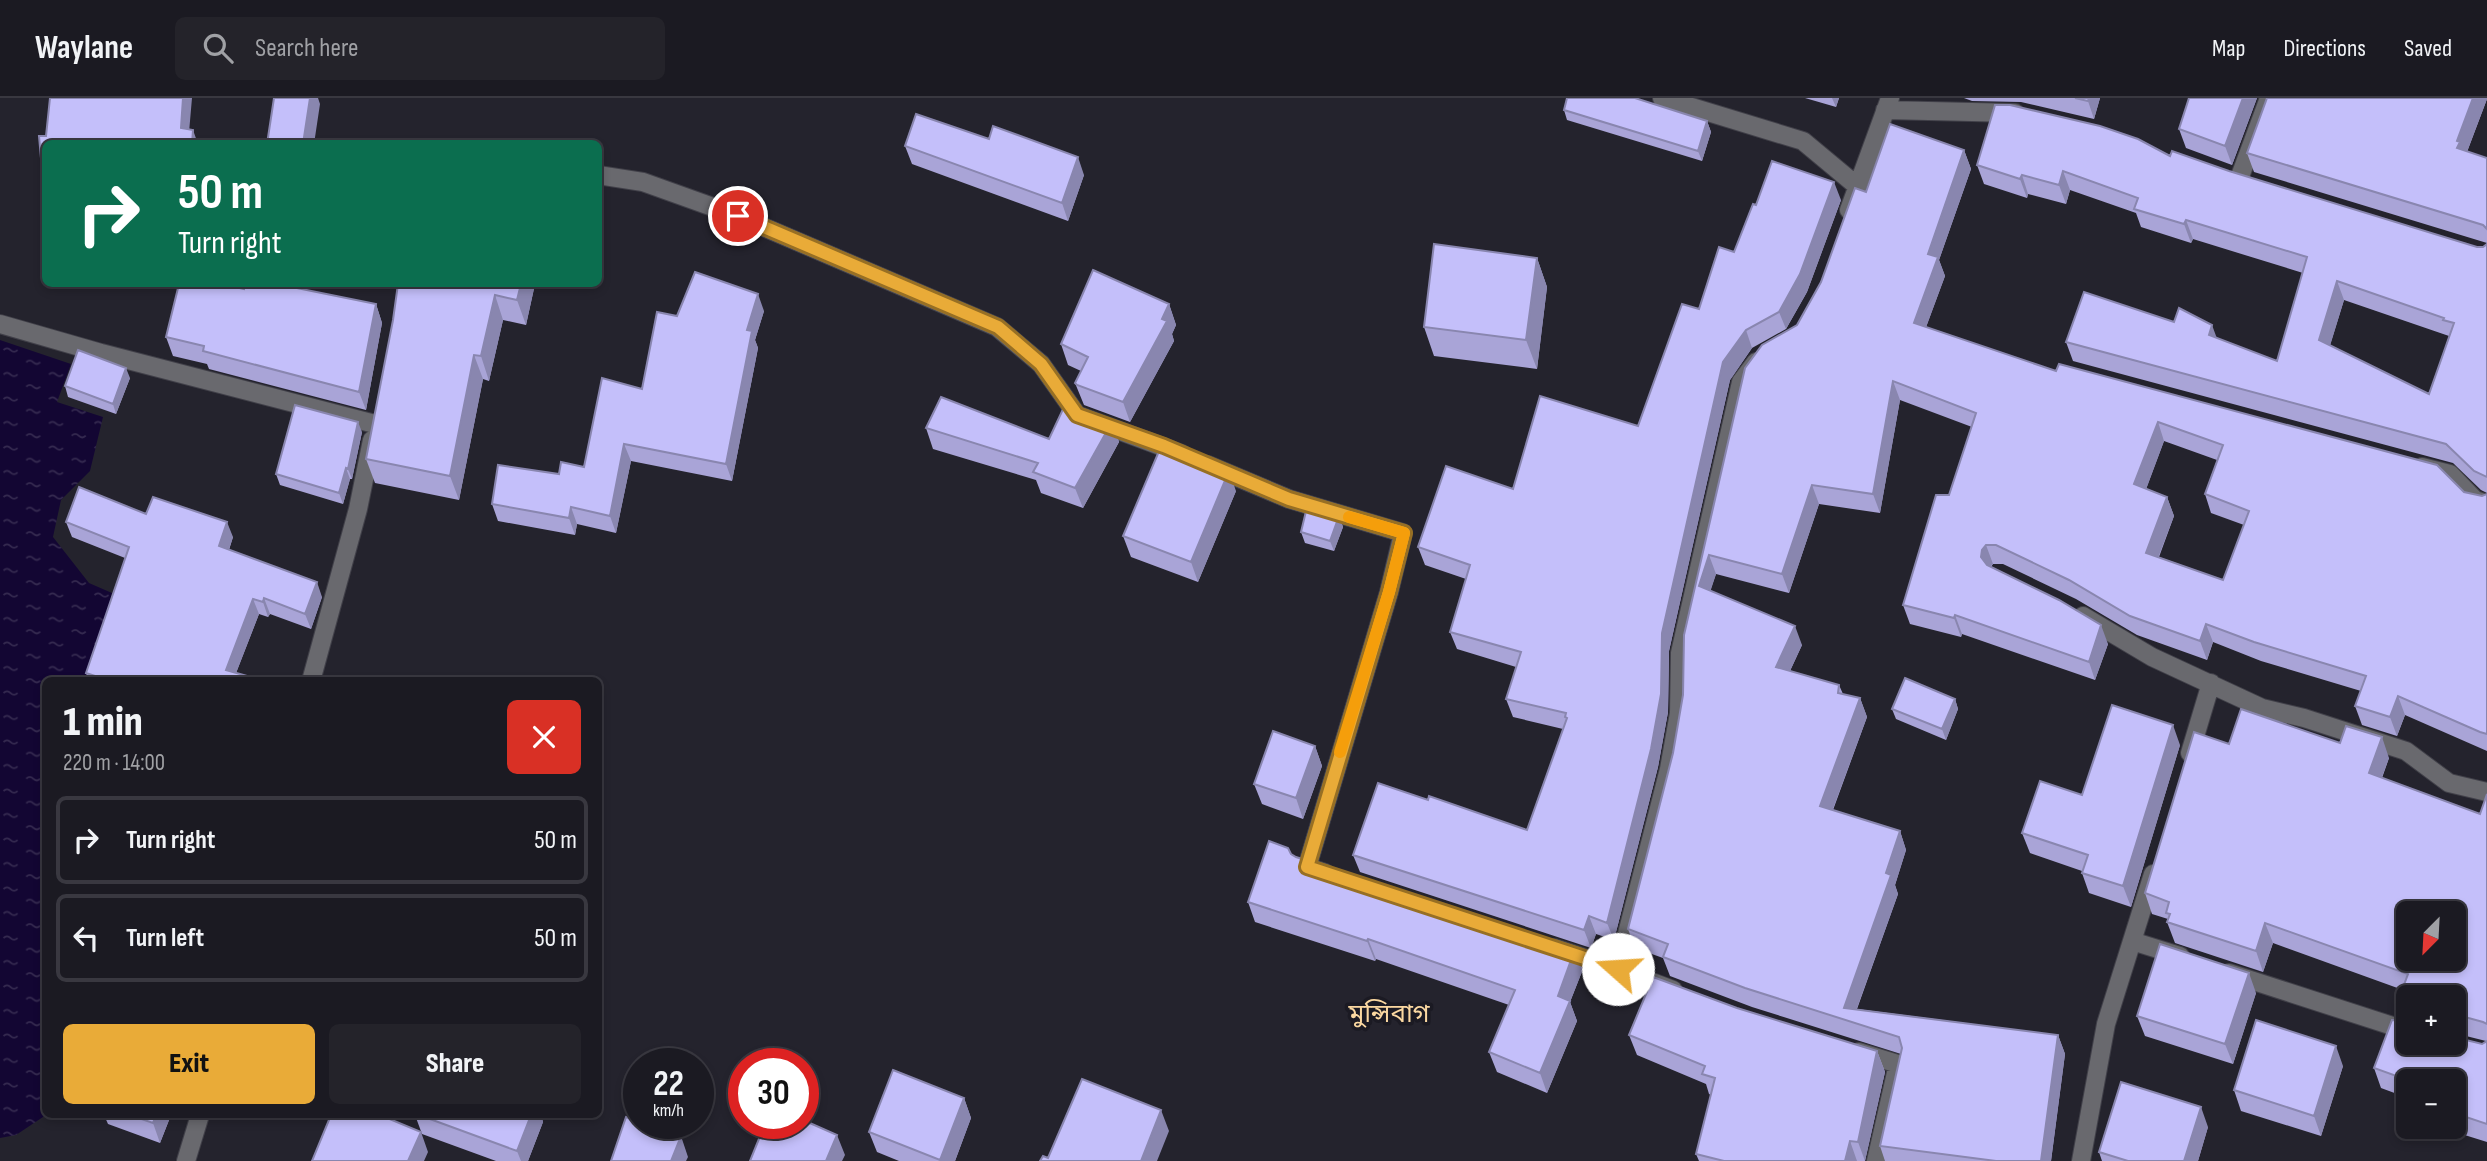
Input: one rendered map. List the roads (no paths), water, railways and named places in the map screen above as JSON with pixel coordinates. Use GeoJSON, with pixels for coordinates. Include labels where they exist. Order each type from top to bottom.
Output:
{"type":"FeatureCollection","features":[{"type":"Feature","properties":{"kind":"street"},"geometry":{"type":"LineString","coordinates":[[1662,98],[1803,141],[1857,186]]}},
{"type":"Feature","properties":{"kind":"street"},"geometry":{"type":"LineString","coordinates":[[2239,179],[2269,98]]}},
{"type":"Feature","properties":{"kind":"street"},"geometry":{"type":"LineString","coordinates":[[1844,223],[1888,104],[2031,116]]}},
{"type":"Feature","properties":{"kind":"street"},"geometry":{"type":"LineString","coordinates":[[602,177],[643,182],[738,216],[998,327],[1041,364],[1077,415],[1164,446],[1289,499],[1404,533],[1307,867],[1347,880]]}},
{"type":"Feature","properties":{"kind":"street"},"geometry":{"type":"LineString","coordinates":[[0,324],[101,353],[376,417],[358,509],[312,677]]}},
{"type":"Feature","properties":{"kind":"street"},"geometry":{"type":"LineString","coordinates":[[1618,969],[1669,769],[1679,713],[1680,653],[1741,382],[1761,355],[1772,349]]}},
{"type":"Feature","properties":{"kind":"street"},"geometry":{"type":"LineString","coordinates":[[2399,461],[2450,474],[2475,500],[2487,504]]}},
{"type":"Feature","properties":{"kind":"street"},"geometry":{"type":"LineString","coordinates":[[2071,609],[2152,657],[2262,708],[2304,718],[2406,751],[2449,783],[2487,792]]}},
{"type":"Feature","properties":{"kind":"street"},"geometry":{"type":"LineString","coordinates":[[2183,773],[2211,683]]}},
{"type":"Feature","properties":{"kind":"street"},"geometry":{"type":"LineString","coordinates":[[2081,1161],[2106,1024],[2156,863]]}},
{"type":"Feature","properties":{"kind":"street"},"geometry":{"type":"LineString","coordinates":[[2132,941],[2396,1027]]}},
{"type":"Feature","properties":{"kind":"street"},"geometry":{"type":"LineString","coordinates":[[1543,944],[1696,998]]}},
{"type":"Feature","properties":{"kind":"street"},"geometry":{"type":"LineString","coordinates":[[1848,1049],[1898,1064],[1876,1161]]}},
{"type":"Feature","properties":{"kind":"street"},"geometry":{"type":"LineString","coordinates":[[186,1161],[199,1118]]}},
{"type":"Feature","properties":{"kind":"water"},"geometry":{"type":"Polygon","coordinates":[[[0,340],[71,364],[57,402],[103,417],[90,471],[61,500],[53,537],[89,583],[112,593],[90,677],[42,677],[42,1118],[16,1135],[0,1138],[0,340]]]}},
{"type":"Feature","properties":{"kind":"district","name":"মুন্সিবাগ"},"geometry":{"type":"Point","coordinates":[1389,1013]}}]}
